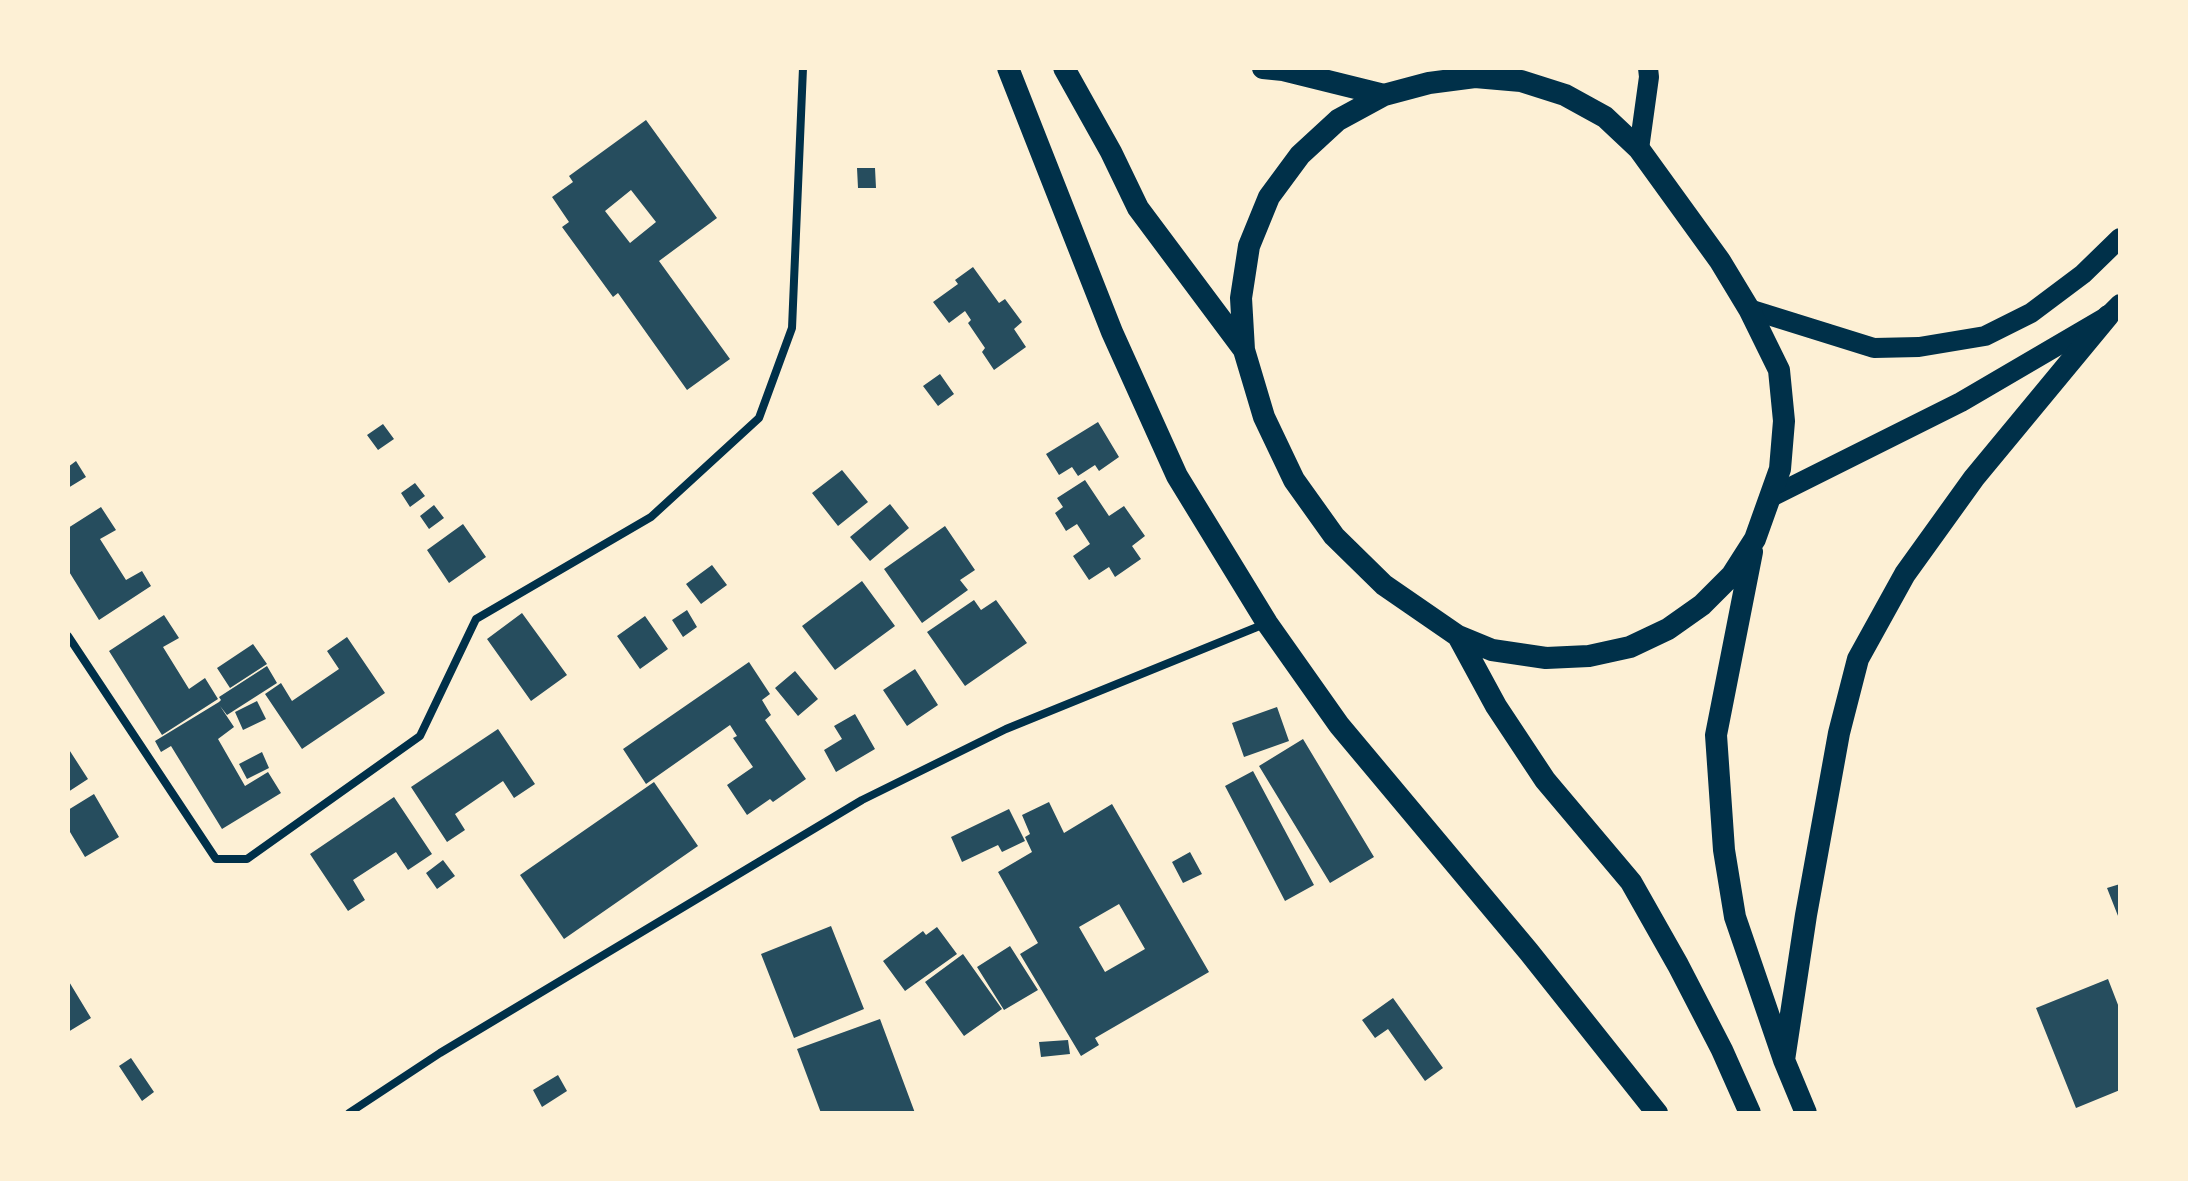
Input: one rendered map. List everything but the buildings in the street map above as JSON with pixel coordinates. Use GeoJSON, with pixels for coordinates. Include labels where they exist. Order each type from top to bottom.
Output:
{"type":"FeatureCollection","features":[{"type":"Feature","properties":{"kind":"highway"},"geometry":{"type":"LineString","coordinates":[[1008,68],[1112,332],[1177,476],[1267,623],[1339,725],[1529,952],[1657,1113]]}},
{"type":"Feature","properties":{"kind":"highway"},"geometry":{"type":"LineString","coordinates":[[1064,68],[1138,208],[1244,350]]}},
{"type":"Feature","properties":{"kind":"highway"},"geometry":{"type":"LineString","coordinates":[[1263,68],[1283,70],[1384,95]]}},
{"type":"Feature","properties":{"kind":"highway"},"geometry":{"type":"LineString","coordinates":[[1755,539],[1732,575],[1702,605],[1668,629],[1630,647],[1589,656],[1546,658],[1492,650],[1458,636],[1384,585],[1334,536],[1294,480],[1264,417],[1244,350],[1241,298],[1249,246],[1269,197],[1300,155],[1338,120],[1384,95],[1431,76],[1521,81],[1565,95],[1605,117],[1639,149],[1720,261],[1749,309],[1779,370],[1784,421],[1780,469],[1755,539],[1716,735],[1724,850],[1735,917],[1784,1060],[1806,1113]]}},
{"type":"Feature","properties":{"kind":"highway"},"geometry":{"type":"LineString","coordinates":[[1784,1060],[1839,733],[1858,659],[1905,574],[1974,478],[2114,310]]}},
{"type":"Feature","properties":{"kind":"highway"},"geometry":{"type":"LineString","coordinates":[[1458,636],[1496,706],[1545,780],[1631,882],[1686,979],[1750,1113]]}},
{"type":"Feature","properties":{"kind":"main road"},"geometry":{"type":"LineString","coordinates":[[1639,149],[1648,68]]}},
{"type":"Feature","properties":{"kind":"main road"},"geometry":{"type":"LineString","coordinates":[[1749,309],[1874,348],[1919,347],[1985,336],[2031,313],[2083,274],[2120,238]]}},
{"type":"Feature","properties":{"kind":"main road"},"geometry":{"type":"LineString","coordinates":[[1771,497],[1961,402],[2114,310]]}},
{"type":"Feature","properties":{"kind":"street"},"geometry":{"type":"LineString","coordinates":[[68,636],[216,859],[247,859],[420,736],[476,619],[651,517],[759,418],[792,328],[803,68]]}},
{"type":"Feature","properties":{"kind":"street"},"geometry":{"type":"LineString","coordinates":[[349,1113],[440,1053],[862,800],[1006,729],[1267,623]]}}]}
